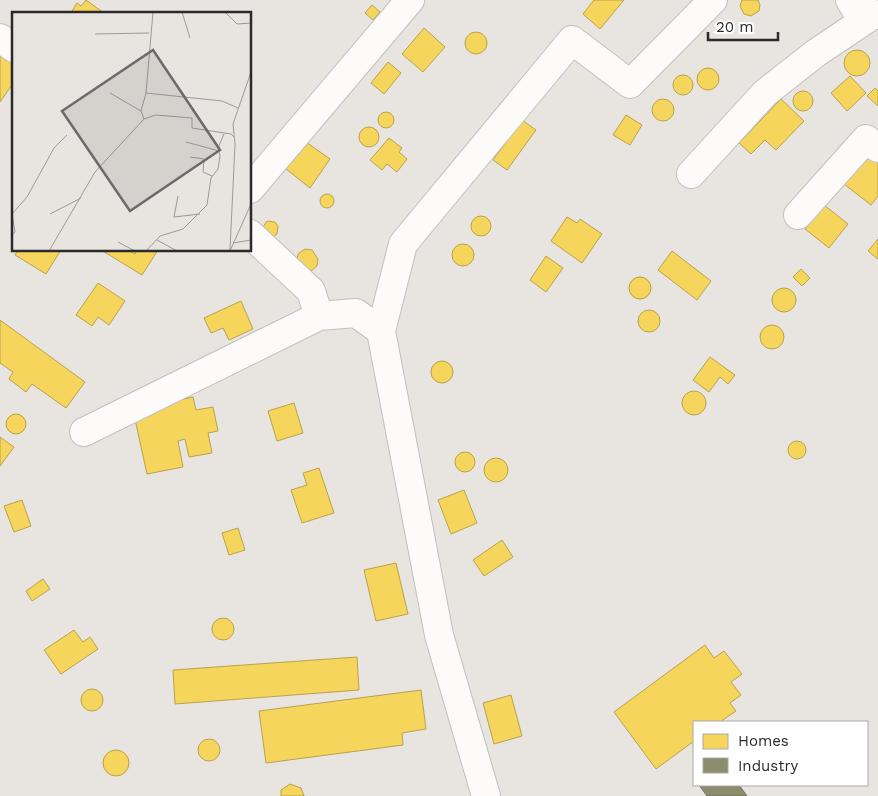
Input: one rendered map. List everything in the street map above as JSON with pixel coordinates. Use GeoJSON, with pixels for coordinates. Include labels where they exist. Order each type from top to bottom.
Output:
{"type":"FeatureCollection","features":[{"type":"Feature","properties":{"kind":"street"},"geometry":{"type":"LineString","coordinates":[[251,188],[410,0]]}},
{"type":"Feature","properties":{"kind":"street"},"geometry":{"type":"LineString","coordinates":[[486,796],[439,635],[381,331],[403,244],[572,40],[630,84],[713,0]]}},
{"type":"Feature","properties":{"kind":"street"},"geometry":{"type":"LineString","coordinates":[[850,0],[856,10],[876,14]]}},
{"type":"Feature","properties":{"kind":"street"},"geometry":{"type":"LineString","coordinates":[[691,174],[765,93],[816,53],[876,14]]}},
{"type":"Feature","properties":{"kind":"street"},"geometry":{"type":"LineString","coordinates":[[0,38],[12,47]]}},
{"type":"Feature","properties":{"kind":"street"},"geometry":{"type":"LineString","coordinates":[[798,215],[866,139],[878,148]]}},
{"type":"Feature","properties":{"kind":"street"},"geometry":{"type":"LineString","coordinates":[[251,235],[311,291],[319,316]]}},
{"type":"Feature","properties":{"kind":"street"},"geometry":{"type":"LineString","coordinates":[[84,432],[319,316],[356,313],[381,331]]}},
{"type":"Feature","properties":{"kind":"building: Homes"},"geometry":{"type":"Polygon","coordinates":[[[86,0],[103,12],[71,12],[77,3],[81,6],[86,0]]]}},
{"type":"Feature","properties":{"kind":"building: Homes"},"geometry":{"type":"Polygon","coordinates":[[[594,0],[624,0],[600,29],[583,14],[594,0]]]}},
{"type":"Feature","properties":{"kind":"building: Homes"},"geometry":{"type":"Polygon","coordinates":[[[742,0],[758,0],[760,5],[759,11],[751,16],[744,14],[740,6],[742,0]]]}},
{"type":"Feature","properties":{"kind":"building: Homes"},"geometry":{"type":"Polygon","coordinates":[[[372,5],[380,12],[373,20],[365,13],[372,5]]]}},
{"type":"Feature","properties":{"kind":"building: Homes"},"geometry":{"type":"Polygon","coordinates":[[[424,28],[445,47],[423,72],[402,54],[424,28]]]}},
{"type":"Feature","properties":{"kind":"building: Homes"},"geometry":{"type":"Polygon","coordinates":[[[472,32],[480,32],[487,39],[487,47],[480,54],[472,54],[465,47],[465,39],[472,32]]]}},
{"type":"Feature","properties":{"kind":"building: Homes"},"geometry":{"type":"Polygon","coordinates":[[[857,50],[866,54],[870,63],[866,72],[857,76],[848,72],[844,63],[848,54],[857,50]]]}},
{"type":"Feature","properties":{"kind":"building: Homes"},"geometry":{"type":"Polygon","coordinates":[[[0,52],[12,60],[12,85],[0,102],[0,52]]]}},
{"type":"Feature","properties":{"kind":"building: Homes"},"geometry":{"type":"Polygon","coordinates":[[[388,62],[401,73],[384,94],[371,83],[388,62]]]}},
{"type":"Feature","properties":{"kind":"building: Homes"},"geometry":{"type":"Polygon","coordinates":[[[708,68],[716,71],[719,79],[716,87],[708,90],[700,87],[697,79],[700,71],[708,68]]]}},
{"type":"Feature","properties":{"kind":"building: Homes"},"geometry":{"type":"Polygon","coordinates":[[[683,75],[690,78],[693,85],[690,92],[683,95],[676,92],[673,85],[676,78],[683,75]]]}},
{"type":"Feature","properties":{"kind":"building: Homes"},"geometry":{"type":"Polygon","coordinates":[[[850,76],[866,93],[847,111],[831,93],[850,76]]]}},
{"type":"Feature","properties":{"kind":"building: Homes"},"geometry":{"type":"Polygon","coordinates":[[[875,88],[878,91],[878,106],[867,96],[875,88]]]}},
{"type":"Feature","properties":{"kind":"building: Homes"},"geometry":{"type":"Polygon","coordinates":[[[803,91],[810,94],[813,101],[810,108],[803,111],[796,108],[793,101],[796,94],[803,91]]]}},
{"type":"Feature","properties":{"kind":"building: Homes"},"geometry":{"type":"Polygon","coordinates":[[[663,99],[671,102],[674,110],[671,118],[663,121],[655,118],[652,110],[655,102],[663,99]]]}},
{"type":"Feature","properties":{"kind":"building: Homes"},"geometry":{"type":"Polygon","coordinates":[[[781,99],[804,121],[776,150],[765,140],[751,154],[739,143],[781,99]]]}},
{"type":"Feature","properties":{"kind":"building: Homes"},"geometry":{"type":"Polygon","coordinates":[[[383,112],[389,112],[394,117],[392,126],[383,128],[378,123],[378,117],[383,112]]]}},
{"type":"Feature","properties":{"kind":"building: Homes"},"geometry":{"type":"Polygon","coordinates":[[[626,115],[642,125],[630,145],[613,135],[626,115]]]}},
{"type":"Feature","properties":{"kind":"building: Homes"},"geometry":{"type":"Polygon","coordinates":[[[522,120],[536,130],[507,170],[493,160],[522,120]]]}},
{"type":"Feature","properties":{"kind":"building: Homes"},"geometry":{"type":"Polygon","coordinates":[[[369,127],[376,130],[379,137],[376,144],[369,147],[362,144],[359,137],[362,130],[369,127]]]}},
{"type":"Feature","properties":{"kind":"building: Homes"},"geometry":{"type":"Polygon","coordinates":[[[389,138],[402,148],[399,152],[407,159],[397,172],[387,164],[382,170],[370,160],[389,138]]]}},
{"type":"Feature","properties":{"kind":"building: Homes"},"geometry":{"type":"Polygon","coordinates":[[[306,142],[330,159],[310,188],[286,169],[306,142]]]}},
{"type":"Feature","properties":{"kind":"building: Homes"},"geometry":{"type":"Polygon","coordinates":[[[870,149],[878,155],[878,196],[871,205],[844,184],[870,149]]]}},
{"type":"Feature","properties":{"kind":"building: Homes"},"geometry":{"type":"Polygon","coordinates":[[[327,194],[332,196],[334,201],[332,206],[327,208],[322,206],[320,201],[322,196],[327,194]]]}},
{"type":"Feature","properties":{"kind":"building: Homes"},"geometry":{"type":"Polygon","coordinates":[[[824,205],[848,224],[829,248],[805,229],[824,205]]]}},
{"type":"Feature","properties":{"kind":"building: Homes"},"geometry":{"type":"Polygon","coordinates":[[[481,216],[488,219],[491,226],[488,233],[481,236],[474,233],[471,226],[474,219],[481,216]]]}},
{"type":"Feature","properties":{"kind":"building: Homes"},"geometry":{"type":"Polygon","coordinates":[[[567,217],[577,223],[580,219],[602,234],[582,263],[551,241],[567,217]]]}},
{"type":"Feature","properties":{"kind":"building: Homes"},"geometry":{"type":"Polygon","coordinates":[[[267,221],[275,222],[278,226],[277,234],[273,237],[263,227],[267,221]]]}},
{"type":"Feature","properties":{"kind":"building: Homes"},"geometry":{"type":"Polygon","coordinates":[[[878,239],[878,259],[868,251],[878,239]]]}},
{"type":"Feature","properties":{"kind":"building: Homes"},"geometry":{"type":"Polygon","coordinates":[[[463,244],[473,251],[474,255],[467,265],[463,266],[453,259],[452,255],[459,245],[463,244]]]}},
{"type":"Feature","properties":{"kind":"building: Homes"},"geometry":{"type":"Polygon","coordinates":[[[305,249],[312,250],[318,259],[317,266],[311,271],[308,271],[296,260],[299,253],[305,249]]]}},
{"type":"Feature","properties":{"kind":"building: Homes"},"geometry":{"type":"Polygon","coordinates":[[[17,251],[60,251],[46,274],[15,255],[17,251]]]}},
{"type":"Feature","properties":{"kind":"building: Homes"},"geometry":{"type":"Polygon","coordinates":[[[103,251],[130,251],[135,254],[136,251],[157,251],[142,275],[103,251]]]}},
{"type":"Feature","properties":{"kind":"building: Homes"},"geometry":{"type":"Polygon","coordinates":[[[672,251],[711,281],[697,300],[658,270],[672,251]]]}},
{"type":"Feature","properties":{"kind":"building: Homes"},"geometry":{"type":"Polygon","coordinates":[[[546,256],[563,268],[546,292],[530,280],[546,256]]]}},
{"type":"Feature","properties":{"kind":"building: Homes"},"geometry":{"type":"Polygon","coordinates":[[[801,269],[810,278],[802,286],[793,277],[801,269]]]}},
{"type":"Feature","properties":{"kind":"building: Homes"},"geometry":{"type":"Polygon","coordinates":[[[640,277],[648,280],[651,288],[648,296],[640,299],[632,296],[629,288],[632,280],[640,277]]]}},
{"type":"Feature","properties":{"kind":"building: Homes"},"geometry":{"type":"Polygon","coordinates":[[[98,283],[125,301],[109,325],[98,317],[92,326],[76,315],[98,283]]]}},
{"type":"Feature","properties":{"kind":"building: Homes"},"geometry":{"type":"Polygon","coordinates":[[[784,288],[792,292],[796,300],[792,308],[784,312],[776,308],[772,300],[776,292],[784,288]]]}},
{"type":"Feature","properties":{"kind":"building: Homes"},"geometry":{"type":"Polygon","coordinates":[[[241,301],[253,329],[229,340],[223,328],[211,333],[204,318],[241,301]]]}},
{"type":"Feature","properties":{"kind":"building: Homes"},"geometry":{"type":"Polygon","coordinates":[[[649,310],[657,313],[660,321],[657,329],[649,332],[641,329],[638,321],[641,313],[649,310]]]}},
{"type":"Feature","properties":{"kind":"building: Homes"},"geometry":{"type":"Polygon","coordinates":[[[0,320],[85,382],[66,408],[32,384],[26,392],[9,379],[13,372],[0,363],[0,320]]]}},
{"type":"Feature","properties":{"kind":"building: Homes"},"geometry":{"type":"Polygon","coordinates":[[[772,325],[777,326],[783,332],[783,342],[777,348],[772,349],[767,348],[761,342],[760,337],[761,332],[767,326],[772,325]]]}},
{"type":"Feature","properties":{"kind":"building: Homes"},"geometry":{"type":"Polygon","coordinates":[[[710,357],[735,375],[728,384],[720,377],[709,392],[693,380],[710,357]]]}},
{"type":"Feature","properties":{"kind":"building: Homes"},"geometry":{"type":"Polygon","coordinates":[[[442,361],[450,364],[453,372],[450,380],[442,383],[434,380],[431,372],[434,364],[442,361]]]}},
{"type":"Feature","properties":{"kind":"building: Homes"},"geometry":{"type":"Polygon","coordinates":[[[694,391],[699,392],[705,398],[705,408],[699,414],[694,415],[689,414],[683,408],[682,403],[683,398],[689,392],[694,391]]]}},
{"type":"Feature","properties":{"kind":"building: Homes"},"geometry":{"type":"Polygon","coordinates":[[[193,397],[196,410],[213,407],[218,431],[208,433],[212,453],[189,457],[185,439],[178,441],[183,467],[147,474],[133,410],[193,397]]]}},
{"type":"Feature","properties":{"kind":"building: Homes"},"geometry":{"type":"Polygon","coordinates":[[[294,403],[303,433],[277,441],[268,411],[294,403]]]}},
{"type":"Feature","properties":{"kind":"building: Homes"},"geometry":{"type":"Polygon","coordinates":[[[12,414],[20,414],[26,420],[26,428],[20,434],[12,434],[6,428],[6,420],[12,414]]]}},
{"type":"Feature","properties":{"kind":"building: Homes"},"geometry":{"type":"Polygon","coordinates":[[[0,437],[14,447],[0,466],[0,437]]]}},
{"type":"Feature","properties":{"kind":"building: Homes"},"geometry":{"type":"Polygon","coordinates":[[[793,441],[801,441],[806,446],[804,457],[793,459],[788,454],[788,446],[793,441]]]}},
{"type":"Feature","properties":{"kind":"building: Homes"},"geometry":{"type":"Polygon","coordinates":[[[465,452],[472,455],[475,462],[472,469],[465,472],[458,469],[455,462],[458,455],[465,452]]]}},
{"type":"Feature","properties":{"kind":"building: Homes"},"geometry":{"type":"Polygon","coordinates":[[[496,458],[504,462],[508,470],[504,478],[496,482],[488,478],[484,470],[488,462],[496,458]]]}},
{"type":"Feature","properties":{"kind":"building: Homes"},"geometry":{"type":"Polygon","coordinates":[[[319,468],[334,513],[302,523],[291,490],[307,485],[303,473],[319,468]]]}},
{"type":"Feature","properties":{"kind":"building: Homes"},"geometry":{"type":"Polygon","coordinates":[[[464,490],[477,523],[451,534],[438,500],[464,490]]]}},
{"type":"Feature","properties":{"kind":"building: Homes"},"geometry":{"type":"Polygon","coordinates":[[[22,500],[31,526],[14,532],[4,506],[22,500]]]}},
{"type":"Feature","properties":{"kind":"building: Homes"},"geometry":{"type":"Polygon","coordinates":[[[238,528],[245,550],[229,555],[222,533],[238,528]]]}},
{"type":"Feature","properties":{"kind":"building: Homes"},"geometry":{"type":"Polygon","coordinates":[[[502,540],[513,557],[484,576],[473,560],[502,540]]]}},
{"type":"Feature","properties":{"kind":"building: Homes"},"geometry":{"type":"Polygon","coordinates":[[[396,563],[408,614],[376,621],[364,570],[396,563]]]}},
{"type":"Feature","properties":{"kind":"building: Homes"},"geometry":{"type":"Polygon","coordinates":[[[43,579],[50,589],[32,601],[26,591],[43,579]]]}},
{"type":"Feature","properties":{"kind":"building: Homes"},"geometry":{"type":"Polygon","coordinates":[[[223,618],[231,621],[234,629],[231,637],[223,640],[215,637],[212,629],[215,621],[223,618]]]}},
{"type":"Feature","properties":{"kind":"building: Homes"},"geometry":{"type":"Polygon","coordinates":[[[74,630],[83,642],[90,637],[98,649],[61,674],[44,650],[74,630]]]}},
{"type":"Feature","properties":{"kind":"building: Homes"},"geometry":{"type":"Polygon","coordinates":[[[705,645],[714,658],[724,651],[742,674],[731,682],[741,695],[730,703],[736,711],[721,721],[693,721],[693,742],[656,769],[614,712],[705,645]]]}},
{"type":"Feature","properties":{"kind":"building: Homes"},"geometry":{"type":"Polygon","coordinates":[[[357,657],[359,690],[175,704],[173,670],[357,657]]]}},
{"type":"Feature","properties":{"kind":"building: Homes"},"geometry":{"type":"Polygon","coordinates":[[[92,689],[100,692],[103,700],[100,708],[92,711],[84,708],[81,700],[84,692],[92,689]]]}},
{"type":"Feature","properties":{"kind":"building: Homes"},"geometry":{"type":"Polygon","coordinates":[[[421,690],[426,729],[402,733],[403,745],[266,763],[259,711],[421,690]]]}},
{"type":"Feature","properties":{"kind":"building: Homes"},"geometry":{"type":"Polygon","coordinates":[[[511,695],[522,736],[494,744],[483,703],[511,695]]]}},
{"type":"Feature","properties":{"kind":"building: Homes"},"geometry":{"type":"Polygon","coordinates":[[[209,739],[217,742],[220,750],[217,758],[209,761],[201,758],[198,750],[201,742],[209,739]]]}},
{"type":"Feature","properties":{"kind":"building: Homes"},"geometry":{"type":"Polygon","coordinates":[[[116,750],[125,754],[129,763],[125,772],[116,776],[107,772],[103,763],[107,754],[116,750]]]}},
{"type":"Feature","properties":{"kind":"building: Homes"},"geometry":{"type":"Polygon","coordinates":[[[290,784],[301,788],[304,796],[281,796],[281,790],[290,784]]]}},
{"type":"Feature","properties":{"kind":"building: Industry"},"geometry":{"type":"Polygon","coordinates":[[[700,786],[740,786],[747,796],[707,796],[700,786]]]}}]}
